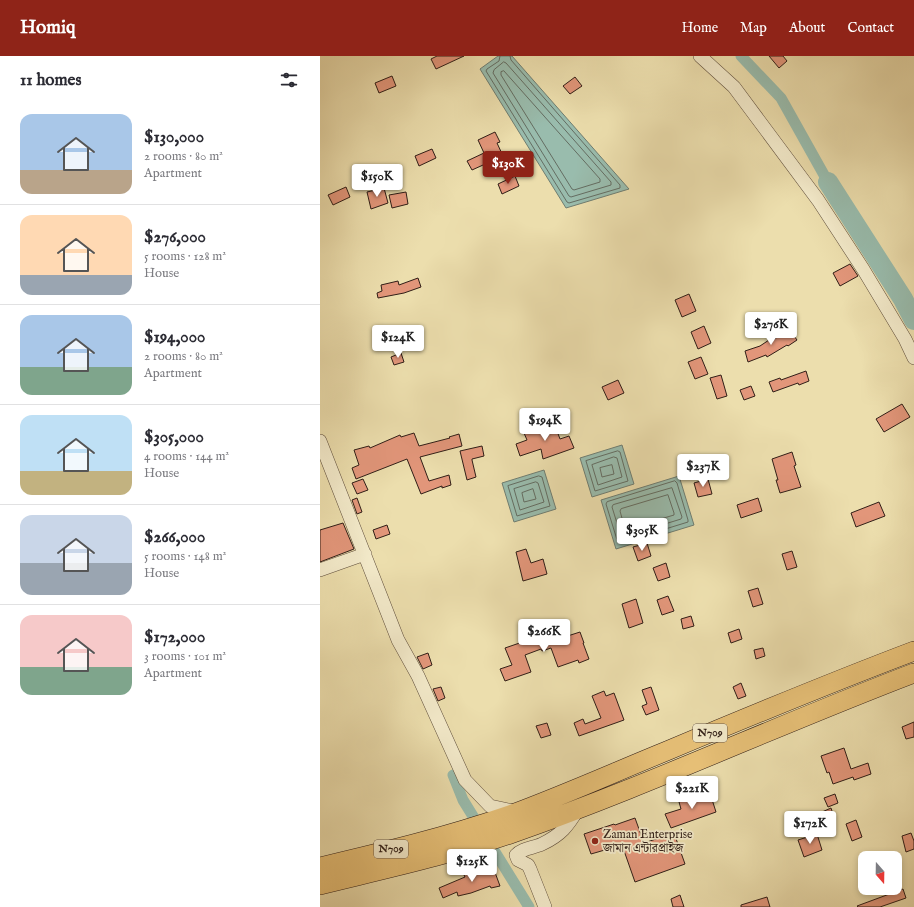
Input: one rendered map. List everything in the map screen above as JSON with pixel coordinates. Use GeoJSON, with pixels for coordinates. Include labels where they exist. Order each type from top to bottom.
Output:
{"type":"FeatureCollection","features":[{"type":"Feature","properties":{"kind":"highway","name":"N709"},"geometry":{"type":"LineString","coordinates":[[320,885],[458,850],[511,821],[603,779],[796,696],[914,651]]}},
{"type":"Feature","properties":{"kind":"highway","name":"N709"},"geometry":{"type":"LineString","coordinates":[[320,867],[462,830],[578,809],[914,673]]}},
{"type":"Feature","properties":{"kind":"street"},"geometry":{"type":"LineString","coordinates":[[700,56],[734,87],[818,200],[863,269],[905,339],[914,358]]}},
{"type":"Feature","properties":{"kind":"street"},"geometry":{"type":"LineString","coordinates":[[320,441],[398,640],[418,676],[465,780],[490,806],[511,821]]}},
{"type":"Feature","properties":{"kind":"street"},"geometry":{"type":"LineString","coordinates":[[320,570],[365,554]]}},
{"type":"Feature","properties":{"kind":"street"},"geometry":{"type":"LineString","coordinates":[[545,907],[528,865],[518,860],[516,855],[521,851],[541,845],[554,838],[567,828],[578,809]]}},
{"type":"Feature","properties":{"kind":"water"},"geometry":{"type":"Polygon","coordinates":[[[498,56],[512,56],[629,189],[566,208],[480,69],[498,56]]]}},
{"type":"Feature","properties":{"kind":"water"},"geometry":{"type":"Polygon","coordinates":[[[622,445],[634,484],[592,497],[580,458],[622,445]]]}},
{"type":"Feature","properties":{"kind":"water"},"geometry":{"type":"Polygon","coordinates":[[[544,470],[556,509],[514,522],[502,483],[544,470]]]}},
{"type":"Feature","properties":{"kind":"water"},"geometry":{"type":"Polygon","coordinates":[[[679,476],[694,525],[616,549],[601,500],[679,476]]]}},
{"type":"Feature","properties":{"kind":"building"},"geometry":{"type":"Polygon","coordinates":[[[437,56],[464,56],[436,69],[431,59],[437,56]]]}},
{"type":"Feature","properties":{"kind":"building"},"geometry":{"type":"Polygon","coordinates":[[[769,56],[783,56],[787,61],[779,68],[769,56]]]}},
{"type":"Feature","properties":{"kind":"building"},"geometry":{"type":"Polygon","coordinates":[[[392,76],[396,86],[379,93],[375,83],[392,76]]]}},
{"type":"Feature","properties":{"kind":"building"},"geometry":{"type":"Polygon","coordinates":[[[575,77],[582,86],[570,94],[563,86],[575,77]]]}},
{"type":"Feature","properties":{"kind":"building"},"geometry":{"type":"Polygon","coordinates":[[[495,132],[500,142],[497,143],[503,156],[472,170],[467,161],[484,153],[478,140],[495,132]]]}},
{"type":"Feature","properties":{"kind":"building"},"geometry":{"type":"Polygon","coordinates":[[[432,149],[436,158],[419,166],[415,156],[432,149]]]}},
{"type":"Feature","properties":{"kind":"building"},"geometry":{"type":"Polygon","coordinates":[[[515,176],[519,186],[502,194],[498,184],[515,176]]]}},
{"type":"Feature","properties":{"kind":"building"},"geometry":{"type":"Polygon","coordinates":[[[346,187],[350,197],[333,205],[328,195],[346,187]]]}},
{"type":"Feature","properties":{"kind":"building"},"geometry":{"type":"Polygon","coordinates":[[[384,188],[388,203],[371,209],[367,192],[384,188]]]}},
{"type":"Feature","properties":{"kind":"building"},"geometry":{"type":"Polygon","coordinates":[[[406,192],[408,204],[392,208],[389,195],[406,192]]]}},
{"type":"Feature","properties":{"kind":"building"},"geometry":{"type":"Polygon","coordinates":[[[850,264],[858,276],[840,286],[833,273],[850,264]]]}},
{"type":"Feature","properties":{"kind":"building"},"geometry":{"type":"Polygon","coordinates":[[[418,278],[421,287],[404,293],[378,298],[377,293],[382,291],[381,285],[398,281],[399,285],[418,278]]]}},
{"type":"Feature","properties":{"kind":"building"},"geometry":{"type":"Polygon","coordinates":[[[689,294],[696,311],[682,317],[675,300],[689,294]]]}},
{"type":"Feature","properties":{"kind":"building"},"geometry":{"type":"Polygon","coordinates":[[[704,326],[711,343],[698,349],[691,332],[704,326]]]}},
{"type":"Feature","properties":{"kind":"building"},"geometry":{"type":"Polygon","coordinates":[[[789,329],[797,340],[767,357],[766,355],[748,362],[745,351],[760,346],[772,338],[773,340],[789,329]]]}},
{"type":"Feature","properties":{"kind":"building"},"geometry":{"type":"Polygon","coordinates":[[[401,353],[404,362],[394,365],[391,357],[401,353]]]}},
{"type":"Feature","properties":{"kind":"building"},"geometry":{"type":"Polygon","coordinates":[[[701,357],[708,374],[695,379],[688,362],[701,357]]]}},
{"type":"Feature","properties":{"kind":"building"},"geometry":{"type":"Polygon","coordinates":[[[806,371],[809,381],[799,385],[798,383],[773,392],[769,382],[780,378],[781,380],[806,371]]]}},
{"type":"Feature","properties":{"kind":"building"},"geometry":{"type":"Polygon","coordinates":[[[721,375],[727,396],[717,399],[710,378],[721,375]]]}},
{"type":"Feature","properties":{"kind":"building"},"geometry":{"type":"Polygon","coordinates":[[[618,380],[624,393],[608,400],[602,387],[618,380]]]}},
{"type":"Feature","properties":{"kind":"building"},"geometry":{"type":"Polygon","coordinates":[[[751,386],[755,396],[744,400],[740,390],[751,386]]]}},
{"type":"Feature","properties":{"kind":"building"},"geometry":{"type":"Polygon","coordinates":[[[902,404],[910,417],[884,432],[876,419],[902,404]]]}},
{"type":"Feature","properties":{"kind":"building"},"geometry":{"type":"Polygon","coordinates":[[[554,423],[560,439],[569,436],[574,448],[543,459],[541,449],[520,456],[516,444],[527,440],[524,433],[554,423]]]}},
{"type":"Feature","properties":{"kind":"building"},"geometry":{"type":"Polygon","coordinates":[[[414,433],[419,446],[450,438],[449,437],[459,434],[462,446],[420,457],[429,481],[449,475],[451,485],[442,488],[442,486],[421,494],[407,459],[356,479],[352,468],[359,465],[354,450],[369,446],[370,448],[400,435],[401,437],[414,433]]]}},
{"type":"Feature","properties":{"kind":"building"},"geometry":{"type":"Polygon","coordinates":[[[482,446],[484,456],[472,459],[476,477],[467,480],[460,451],[482,446]]]}},
{"type":"Feature","properties":{"kind":"building"},"geometry":{"type":"Polygon","coordinates":[[[792,452],[796,465],[794,466],[801,487],[780,493],[772,459],[792,452]]]}},
{"type":"Feature","properties":{"kind":"building"},"geometry":{"type":"Polygon","coordinates":[[[363,479],[368,490],[357,494],[352,483],[363,479]]]}},
{"type":"Feature","properties":{"kind":"building"},"geometry":{"type":"Polygon","coordinates":[[[708,479],[712,494],[698,497],[694,483],[708,479]]]}},
{"type":"Feature","properties":{"kind":"building"},"geometry":{"type":"Polygon","coordinates":[[[357,498],[362,512],[357,514],[352,500],[357,498]]]}},
{"type":"Feature","properties":{"kind":"building"},"geometry":{"type":"Polygon","coordinates":[[[758,498],[762,511],[741,518],[737,505],[758,498]]]}},
{"type":"Feature","properties":{"kind":"building"},"geometry":{"type":"Polygon","coordinates":[[[879,502],[885,516],[856,527],[851,513],[879,502]]]}},
{"type":"Feature","properties":{"kind":"building"},"geometry":{"type":"Polygon","coordinates":[[[343,523],[354,549],[320,562],[320,530],[343,523]]]}},
{"type":"Feature","properties":{"kind":"building"},"geometry":{"type":"Polygon","coordinates":[[[387,525],[390,534],[376,539],[373,530],[387,525]]]}},
{"type":"Feature","properties":{"kind":"building"},"geometry":{"type":"Polygon","coordinates":[[[647,543],[651,556],[638,561],[633,547],[647,543]]]}},
{"type":"Feature","properties":{"kind":"building"},"geometry":{"type":"Polygon","coordinates":[[[526,549],[531,563],[543,559],[547,574],[523,581],[516,552],[526,549]]]}},
{"type":"Feature","properties":{"kind":"building"},"geometry":{"type":"Polygon","coordinates":[[[792,551],[797,567],[787,570],[782,554],[792,551]]]}},
{"type":"Feature","properties":{"kind":"building"},"geometry":{"type":"Polygon","coordinates":[[[666,563],[670,577],[658,581],[653,568],[666,563]]]}},
{"type":"Feature","properties":{"kind":"building"},"geometry":{"type":"Polygon","coordinates":[[[758,588],[763,604],[753,607],[748,591],[758,588]]]}},
{"type":"Feature","properties":{"kind":"building"},"geometry":{"type":"Polygon","coordinates":[[[668,596],[674,611],[662,615],[657,600],[668,596]]]}},
{"type":"Feature","properties":{"kind":"building"},"geometry":{"type":"Polygon","coordinates":[[[636,599],[643,623],[629,628],[622,604],[636,599]]]}},
{"type":"Feature","properties":{"kind":"building"},"geometry":{"type":"Polygon","coordinates":[[[691,616],[694,626],[683,629],[681,619],[691,616]]]}},
{"type":"Feature","properties":{"kind":"building"},"geometry":{"type":"Polygon","coordinates":[[[739,629],[742,639],[731,643],[728,633],[739,629]]]}},
{"type":"Feature","properties":{"kind":"building"},"geometry":{"type":"Polygon","coordinates":[[[548,630],[552,641],[580,632],[589,659],[579,663],[578,660],[558,667],[551,648],[542,651],[541,649],[525,655],[531,672],[505,681],[500,669],[512,665],[505,648],[537,637],[536,634],[548,630]]]}},
{"type":"Feature","properties":{"kind":"building"},"geometry":{"type":"Polygon","coordinates":[[[763,648],[765,656],[756,659],[754,650],[763,648]]]}},
{"type":"Feature","properties":{"kind":"building"},"geometry":{"type":"Polygon","coordinates":[[[428,653],[432,665],[423,669],[417,657],[428,653]]]}},
{"type":"Feature","properties":{"kind":"building"},"geometry":{"type":"Polygon","coordinates":[[[741,683],[746,696],[738,699],[733,687],[741,683]]]}},
{"type":"Feature","properties":{"kind":"building"},"geometry":{"type":"Polygon","coordinates":[[[441,687],[445,698],[438,701],[433,689],[441,687]]]}},
{"type":"Feature","properties":{"kind":"building"},"geometry":{"type":"Polygon","coordinates":[[[651,687],[659,710],[646,715],[642,706],[647,704],[642,690],[651,687]]]}},
{"type":"Feature","properties":{"kind":"building"},"geometry":{"type":"Polygon","coordinates":[[[604,691],[606,696],[614,693],[624,720],[579,736],[574,723],[583,719],[585,724],[601,718],[592,696],[604,691]]]}},
{"type":"Feature","properties":{"kind":"building"},"geometry":{"type":"Polygon","coordinates":[[[914,722],[914,737],[906,739],[902,727],[914,722]]]}},
{"type":"Feature","properties":{"kind":"building"},"geometry":{"type":"Polygon","coordinates":[[[547,723],[551,735],[541,738],[536,726],[547,723]]]}},
{"type":"Feature","properties":{"kind":"building"},"geometry":{"type":"Polygon","coordinates":[[[844,748],[851,769],[868,763],[871,774],[854,780],[853,777],[833,784],[821,756],[844,748]]]}},
{"type":"Feature","properties":{"kind":"building"},"geometry":{"type":"Polygon","coordinates":[[[709,790],[716,812],[671,828],[665,814],[681,809],[679,802],[709,790]]]}},
{"type":"Feature","properties":{"kind":"building"},"geometry":{"type":"Polygon","coordinates":[[[835,794],[838,803],[828,807],[824,798],[835,794]]]}},
{"type":"Feature","properties":{"kind":"building"},"geometry":{"type":"Polygon","coordinates":[[[831,808],[834,817],[825,820],[822,812],[831,808]]]}},
{"type":"Feature","properties":{"kind":"building"},"geometry":{"type":"Polygon","coordinates":[[[635,818],[644,843],[674,833],[685,864],[635,882],[622,845],[591,854],[584,834],[635,818]]]}},
{"type":"Feature","properties":{"kind":"building"},"geometry":{"type":"Polygon","coordinates":[[[856,820],[862,837],[852,841],[846,824],[856,820]]]}},
{"type":"Feature","properties":{"kind":"building"},"geometry":{"type":"Polygon","coordinates":[[[911,833],[914,841],[914,849],[906,852],[902,836],[911,833]]]}},
{"type":"Feature","properties":{"kind":"building"},"geometry":{"type":"Polygon","coordinates":[[[817,834],[822,850],[804,857],[798,840],[817,834]]]}},
{"type":"Feature","properties":{"kind":"building"},"geometry":{"type":"Polygon","coordinates":[[[493,867],[500,886],[491,888],[490,886],[458,896],[457,892],[443,898],[439,888],[465,877],[464,875],[483,868],[493,867]]]}},
{"type":"Feature","properties":{"kind":"building"},"geometry":{"type":"Polygon","coordinates":[[[902,889],[906,898],[880,907],[857,906],[887,895],[902,895],[902,889]]]}},
{"type":"Feature","properties":{"kind":"building"},"geometry":{"type":"Polygon","coordinates":[[[680,895],[684,907],[673,907],[671,899],[680,895]]]}},
{"type":"Feature","properties":{"kind":"building"},"geometry":{"type":"Polygon","coordinates":[[[767,897],[770,907],[741,907],[741,905],[767,897]]]}},
{"type":"Feature","properties":{"kind":"waterway"},"geometry":{"type":"LineString","coordinates":[[741,56],[781,98],[828,182]]}},
{"type":"Feature","properties":{"kind":"waterway"},"geometry":{"type":"LineString","coordinates":[[828,182],[903,299],[914,320]]}},
{"type":"Feature","properties":{"kind":"waterway"},"geometry":{"type":"LineString","coordinates":[[453,775],[463,800],[529,907]]}},
{"type":"Feature","properties":{"kind":"place","name":"Zaman Enterprise জামান এন্টারপ্রাইজ"},"geometry":{"type":"Point","coordinates":[595,841]}}]}
